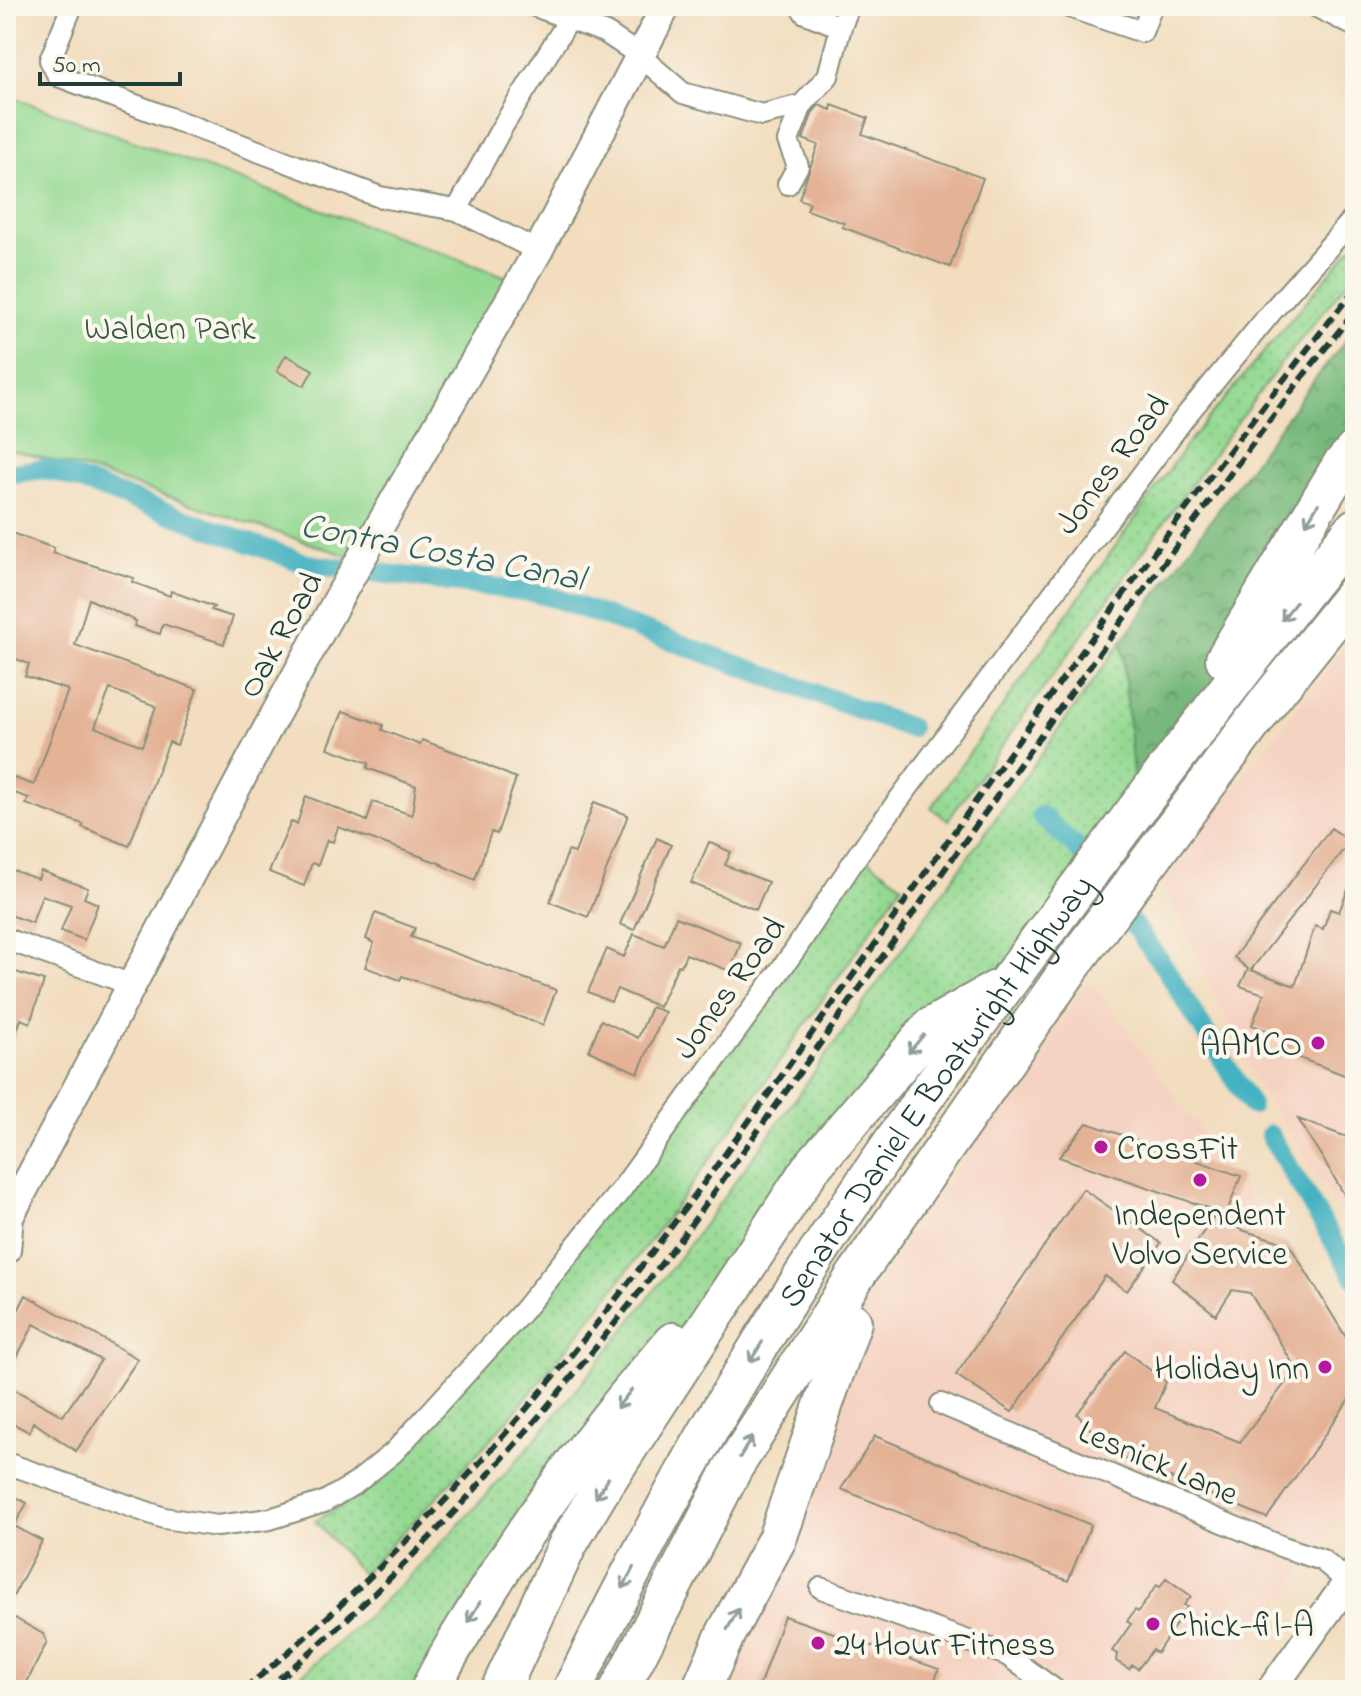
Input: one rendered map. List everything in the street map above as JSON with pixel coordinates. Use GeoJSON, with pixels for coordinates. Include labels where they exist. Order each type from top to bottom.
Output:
{"type":"FeatureCollection","features":[{"type":"Feature","properties":{"kind":"highway"},"geometry":{"type":"LineString","coordinates":[[1129,818],[1341,466],[1355,450]]}},
{"type":"Feature","properties":{"kind":"highway","name":"Senator Daniel E Boatwright Highway"},"geometry":{"type":"LineString","coordinates":[[572,1690],[658,1520],[739,1378],[827,1240],[1004,986],[1129,818],[1355,528]]}},
{"type":"Feature","properties":{"kind":"highway"},"geometry":{"type":"LineString","coordinates":[[1152,876],[1271,698],[1355,593]]}},
{"type":"Feature","properties":{"kind":"highway","name":"Senator Daniel E Boatwright Highway"},"geometry":{"type":"LineString","coordinates":[[646,1690],[742,1502],[852,1322],[1084,968],[1152,876],[1355,633]]}},
{"type":"Feature","properties":{"kind":"highway"},"geometry":{"type":"LineString","coordinates":[[619,1690],[695,1538],[779,1393],[947,1141],[1084,968]]}},
{"type":"Feature","properties":{"kind":"highway"},"geometry":{"type":"LineString","coordinates":[[500,1690],[568,1544],[810,1169],[931,1027],[1004,986]]}},
{"type":"Feature","properties":{"kind":"highway"},"geometry":{"type":"LineString","coordinates":[[430,1690],[502,1567],[556,1487],[626,1396],[766,1234]]}},
{"type":"Feature","properties":{"kind":"highway"},"geometry":{"type":"LineString","coordinates":[[701,1690],[726,1633],[777,1539],[852,1322]]}},
{"type":"Feature","properties":{"kind":"main road","name":"Oak Road"},"geometry":{"type":"LineString","coordinates":[[6,1250],[8,1218],[259,745],[360,560],[538,251],[666,6]]}},
{"type":"Feature","properties":{"kind":"main road"},"geometry":{"type":"LineString","coordinates":[[1271,1690],[1351,1577]]}},
{"type":"Feature","properties":{"kind":"street"},"geometry":{"type":"LineString","coordinates":[[72,6],[50,60],[58,76],[380,197],[457,210],[538,251]]}},
{"type":"Feature","properties":{"kind":"street"},"geometry":{"type":"LineString","coordinates":[[535,6],[606,33],[639,55],[683,93],[762,115],[802,105]]}},
{"type":"Feature","properties":{"kind":"street"},"geometry":{"type":"LineString","coordinates":[[800,6],[805,13],[841,27]]}},
{"type":"Feature","properties":{"kind":"street"},"geometry":{"type":"LineString","coordinates":[[788,184],[798,166],[788,141],[802,105],[828,76],[849,6]]}},
{"type":"Feature","properties":{"kind":"street"},"geometry":{"type":"LineString","coordinates":[[1066,6],[1142,32],[1152,6]]}},
{"type":"Feature","properties":{"kind":"street"},"geometry":{"type":"LineString","coordinates":[[1315,6],[1355,26]]}},
{"type":"Feature","properties":{"kind":"street"},"geometry":{"type":"LineString","coordinates":[[457,210],[501,129],[570,18]]}},
{"type":"Feature","properties":{"kind":"street","name":"Jones Road"},"geometry":{"type":"LineString","coordinates":[[6,1463],[164,1518],[217,1526],[270,1519],[324,1502],[356,1483],[394,1452],[522,1312],[624,1185],[795,950],[859,853],[1185,417],[1355,217]]}},
{"type":"Feature","properties":{"kind":"street"},"geometry":{"type":"LineString","coordinates":[[6,939],[132,985]]}},
{"type":"Feature","properties":{"kind":"street","name":"Lesnick Lane"},"geometry":{"type":"LineString","coordinates":[[941,1404],[1283,1547],[1322,1560],[1351,1577]]}},
{"type":"Feature","properties":{"kind":"street"},"geometry":{"type":"LineString","coordinates":[[821,1588],[1007,1655],[1055,1690]]}},
{"type":"Feature","properties":{"kind":"shaded area"},"geometry":{"type":"Polygon","coordinates":[[[1355,633],[1355,1233],[1254,1080],[1163,881],[1355,633]]]}},
{"type":"Feature","properties":{"kind":"shaded area"},"geometry":{"type":"Polygon","coordinates":[[[1090,980],[1355,1341],[1355,1498],[1219,1690],[701,1690],[852,1322],[1090,980]]]}},
{"type":"Feature","properties":{"kind":"green space","name":"Walden Park"},"geometry":{"type":"Polygon","coordinates":[[[6,95],[521,282],[360,560],[85,469],[15,451],[6,453],[6,95]]]}},
{"type":"Feature","properties":{"kind":"green space"},"geometry":{"type":"Polygon","coordinates":[[[1355,243],[1355,273],[1283,361],[1210,459],[948,820],[931,808],[1190,440],[1355,243]]]}},
{"type":"Feature","properties":{"kind":"green space"},"geometry":{"type":"Polygon","coordinates":[[[1355,329],[1355,450],[1136,809],[1122,641],[1355,329]]]}},
{"type":"Feature","properties":{"kind":"green space"},"geometry":{"type":"Polygon","coordinates":[[[1122,641],[1136,809],[1054,920],[810,1169],[430,1690],[283,1690],[356,1627],[425,1560],[491,1490],[615,1342],[788,1109],[1122,641]]]}},
{"type":"Feature","properties":{"kind":"green space"},"geometry":{"type":"Polygon","coordinates":[[[859,853],[902,885],[718,1148],[574,1340],[484,1446],[362,1574],[315,1521],[363,1493],[394,1452],[522,1312],[859,853]]]}},
{"type":"Feature","properties":{"kind":"building"},"geometry":{"type":"Polygon","coordinates":[[[819,105],[831,110],[832,105],[868,118],[862,134],[983,178],[950,267],[842,227],[844,223],[807,210],[810,203],[799,199],[818,145],[803,139],[813,112],[819,105]]]}},
{"type":"Feature","properties":{"kind":"building"},"geometry":{"type":"Polygon","coordinates":[[[286,355],[313,370],[304,386],[277,371],[286,355]]]}},
{"type":"Feature","properties":{"kind":"building"},"geometry":{"type":"Polygon","coordinates":[[[6,531],[54,548],[53,553],[134,578],[132,582],[170,596],[171,591],[233,617],[224,644],[163,624],[160,634],[134,626],[136,621],[89,599],[75,645],[197,689],[177,745],[169,742],[129,846],[82,827],[83,824],[26,804],[29,798],[6,790],[6,775],[34,785],[68,690],[25,676],[29,664],[6,655],[6,531]],[[110,689],[95,727],[142,746],[156,706],[110,689]]]}},
{"type":"Feature","properties":{"kind":"building"},"geometry":{"type":"Polygon","coordinates":[[[343,711],[383,725],[382,730],[420,745],[422,740],[516,778],[497,834],[491,832],[475,880],[442,864],[338,827],[333,842],[327,840],[318,865],[312,863],[304,886],[269,872],[291,822],[297,824],[306,796],[367,821],[373,802],[412,815],[416,786],[367,768],[369,763],[328,748],[343,711]]]}},
{"type":"Feature","properties":{"kind":"building"},"geometry":{"type":"Polygon","coordinates":[[[594,802],[628,815],[588,917],[550,902],[568,851],[575,853],[594,802]]]}},
{"type":"Feature","properties":{"kind":"building"},"geometry":{"type":"Polygon","coordinates":[[[1331,828],[1347,839],[1347,845],[1251,970],[1295,986],[1315,926],[1323,929],[1330,909],[1339,912],[1355,872],[1355,1079],[1278,1050],[1283,1037],[1252,1025],[1264,994],[1240,986],[1248,969],[1234,957],[1331,828]]]}},
{"type":"Feature","properties":{"kind":"building"},"geometry":{"type":"Polygon","coordinates":[[[657,838],[671,845],[634,930],[620,924],[657,838]]]}},
{"type":"Feature","properties":{"kind":"building"},"geometry":{"type":"Polygon","coordinates":[[[709,842],[731,852],[725,865],[768,882],[756,910],[691,883],[709,842]]]}},
{"type":"Feature","properties":{"kind":"building"},"geometry":{"type":"Polygon","coordinates":[[[6,868],[38,879],[41,871],[88,888],[84,898],[98,904],[84,940],[61,931],[71,905],[42,895],[32,923],[10,915],[6,911],[6,868]]]}},
{"type":"Feature","properties":{"kind":"building"},"geometry":{"type":"Polygon","coordinates":[[[375,913],[415,928],[411,937],[556,990],[543,1025],[402,976],[400,980],[365,967],[374,943],[366,939],[375,913]]]}},
{"type":"Feature","properties":{"kind":"building"},"geometry":{"type":"Polygon","coordinates":[[[676,917],[741,943],[730,971],[686,954],[659,1007],[617,989],[611,1002],[588,992],[607,949],[624,957],[634,934],[664,946],[676,917]]]}},
{"type":"Feature","properties":{"kind":"building"},"geometry":{"type":"Polygon","coordinates":[[[6,969],[44,981],[30,1023],[21,1019],[8,1055],[6,969]]]}},
{"type":"Feature","properties":{"kind":"building"},"geometry":{"type":"Polygon","coordinates":[[[651,1007],[665,1012],[638,1073],[589,1051],[601,1020],[638,1038],[651,1007]]]}},
{"type":"Feature","properties":{"kind":"building"},"geometry":{"type":"Polygon","coordinates":[[[1298,1119],[1355,1140],[1355,1213],[1328,1167],[1298,1119]]]}},
{"type":"Feature","properties":{"kind":"building"},"geometry":{"type":"Polygon","coordinates":[[[1087,1123],[1241,1176],[1226,1214],[1059,1157],[1087,1123]]]}},
{"type":"Feature","properties":{"kind":"building"},"geometry":{"type":"Polygon","coordinates":[[[1083,1189],[1161,1243],[1127,1291],[1105,1276],[1012,1412],[956,1375],[1083,1189]]]}},
{"type":"Feature","properties":{"kind":"building","name":"Holiday Inn"},"geometry":{"type":"Polygon","coordinates":[[[1213,1217],[1245,1231],[1289,1244],[1355,1352],[1355,1391],[1267,1518],[1112,1454],[1077,1414],[1125,1351],[1166,1382],[1155,1408],[1240,1442],[1296,1369],[1250,1293],[1232,1290],[1216,1315],[1172,1280],[1213,1217]]]}},
{"type":"Feature","properties":{"kind":"building"},"geometry":{"type":"Polygon","coordinates":[[[26,1295],[138,1359],[76,1451],[33,1422],[29,1432],[6,1420],[6,1385],[63,1416],[101,1360],[34,1324],[6,1378],[6,1334],[26,1295]]]}},
{"type":"Feature","properties":{"kind":"building"},"geometry":{"type":"Polygon","coordinates":[[[875,1436],[1091,1525],[1068,1581],[841,1489],[875,1436]]]}},
{"type":"Feature","properties":{"kind":"building"},"geometry":{"type":"Polygon","coordinates":[[[6,1492],[27,1503],[14,1526],[42,1541],[6,1610],[6,1492]]]}},
{"type":"Feature","properties":{"kind":"building","name":"Chick-fil-A"},"geometry":{"type":"Polygon","coordinates":[[[1166,1578],[1191,1596],[1184,1605],[1187,1607],[1157,1653],[1152,1650],[1138,1669],[1132,1665],[1129,1669],[1116,1661],[1117,1654],[1112,1651],[1131,1624],[1127,1621],[1135,1610],[1138,1612],[1157,1585],[1160,1587],[1166,1578]]]}},
{"type":"Feature","properties":{"kind":"building"},"geometry":{"type":"Polygon","coordinates":[[[6,1613],[43,1634],[47,1642],[23,1690],[6,1690],[6,1613]]]}},
{"type":"Feature","properties":{"kind":"building","name":"24 Hour Fitness"},"geometry":{"type":"Polygon","coordinates":[[[784,1616],[939,1669],[931,1690],[758,1690],[784,1616]]]}},
{"type":"Feature","properties":{"kind":"waterway","name":"Contra Costa Canal"},"geometry":{"type":"LineString","coordinates":[[6,474],[44,469],[65,475],[307,564],[531,592],[555,598],[910,728]]}},
{"type":"Feature","properties":{"kind":"waterway","name":"Contra Costa Canal"},"geometry":{"type":"LineString","coordinates":[[1041,816],[1077,848],[1165,968],[1251,1105]]}},
{"type":"Feature","properties":{"kind":"waterway","name":"Contra Costa Canal"},"geometry":{"type":"LineString","coordinates":[[1270,1135],[1355,1278]]}},
{"type":"Feature","properties":{"kind":"railway"},"geometry":{"type":"LineString","coordinates":[[243,1690],[330,1615],[411,1536],[562,1367],[768,1095],[1154,552],[1355,289]]}},
{"type":"Feature","properties":{"kind":"railway"},"geometry":{"type":"LineString","coordinates":[[265,1690],[382,1586],[437,1530],[490,1473],[591,1353],[687,1230],[1155,575],[1355,311]]}},
{"type":"Feature","properties":{"kind":"place","name":"AAMCO"},"geometry":{"type":"Point","coordinates":[1318,1043]}},
{"type":"Feature","properties":{"kind":"place","name":"CrossFit"},"geometry":{"type":"Point","coordinates":[1101,1147]}},
{"type":"Feature","properties":{"kind":"place","name":"Independent Volvo Service"},"geometry":{"type":"Point","coordinates":[1200,1180]}},
{"type":"Feature","properties":{"kind":"place","name":"Holiday Inn"},"geometry":{"type":"Point","coordinates":[1325,1367]}},
{"type":"Feature","properties":{"kind":"place","name":"Chick-fil-A"},"geometry":{"type":"Point","coordinates":[1153,1624]}},
{"type":"Feature","properties":{"kind":"place","name":"24 Hour Fitness"},"geometry":{"type":"Point","coordinates":[818,1643]}}]}
